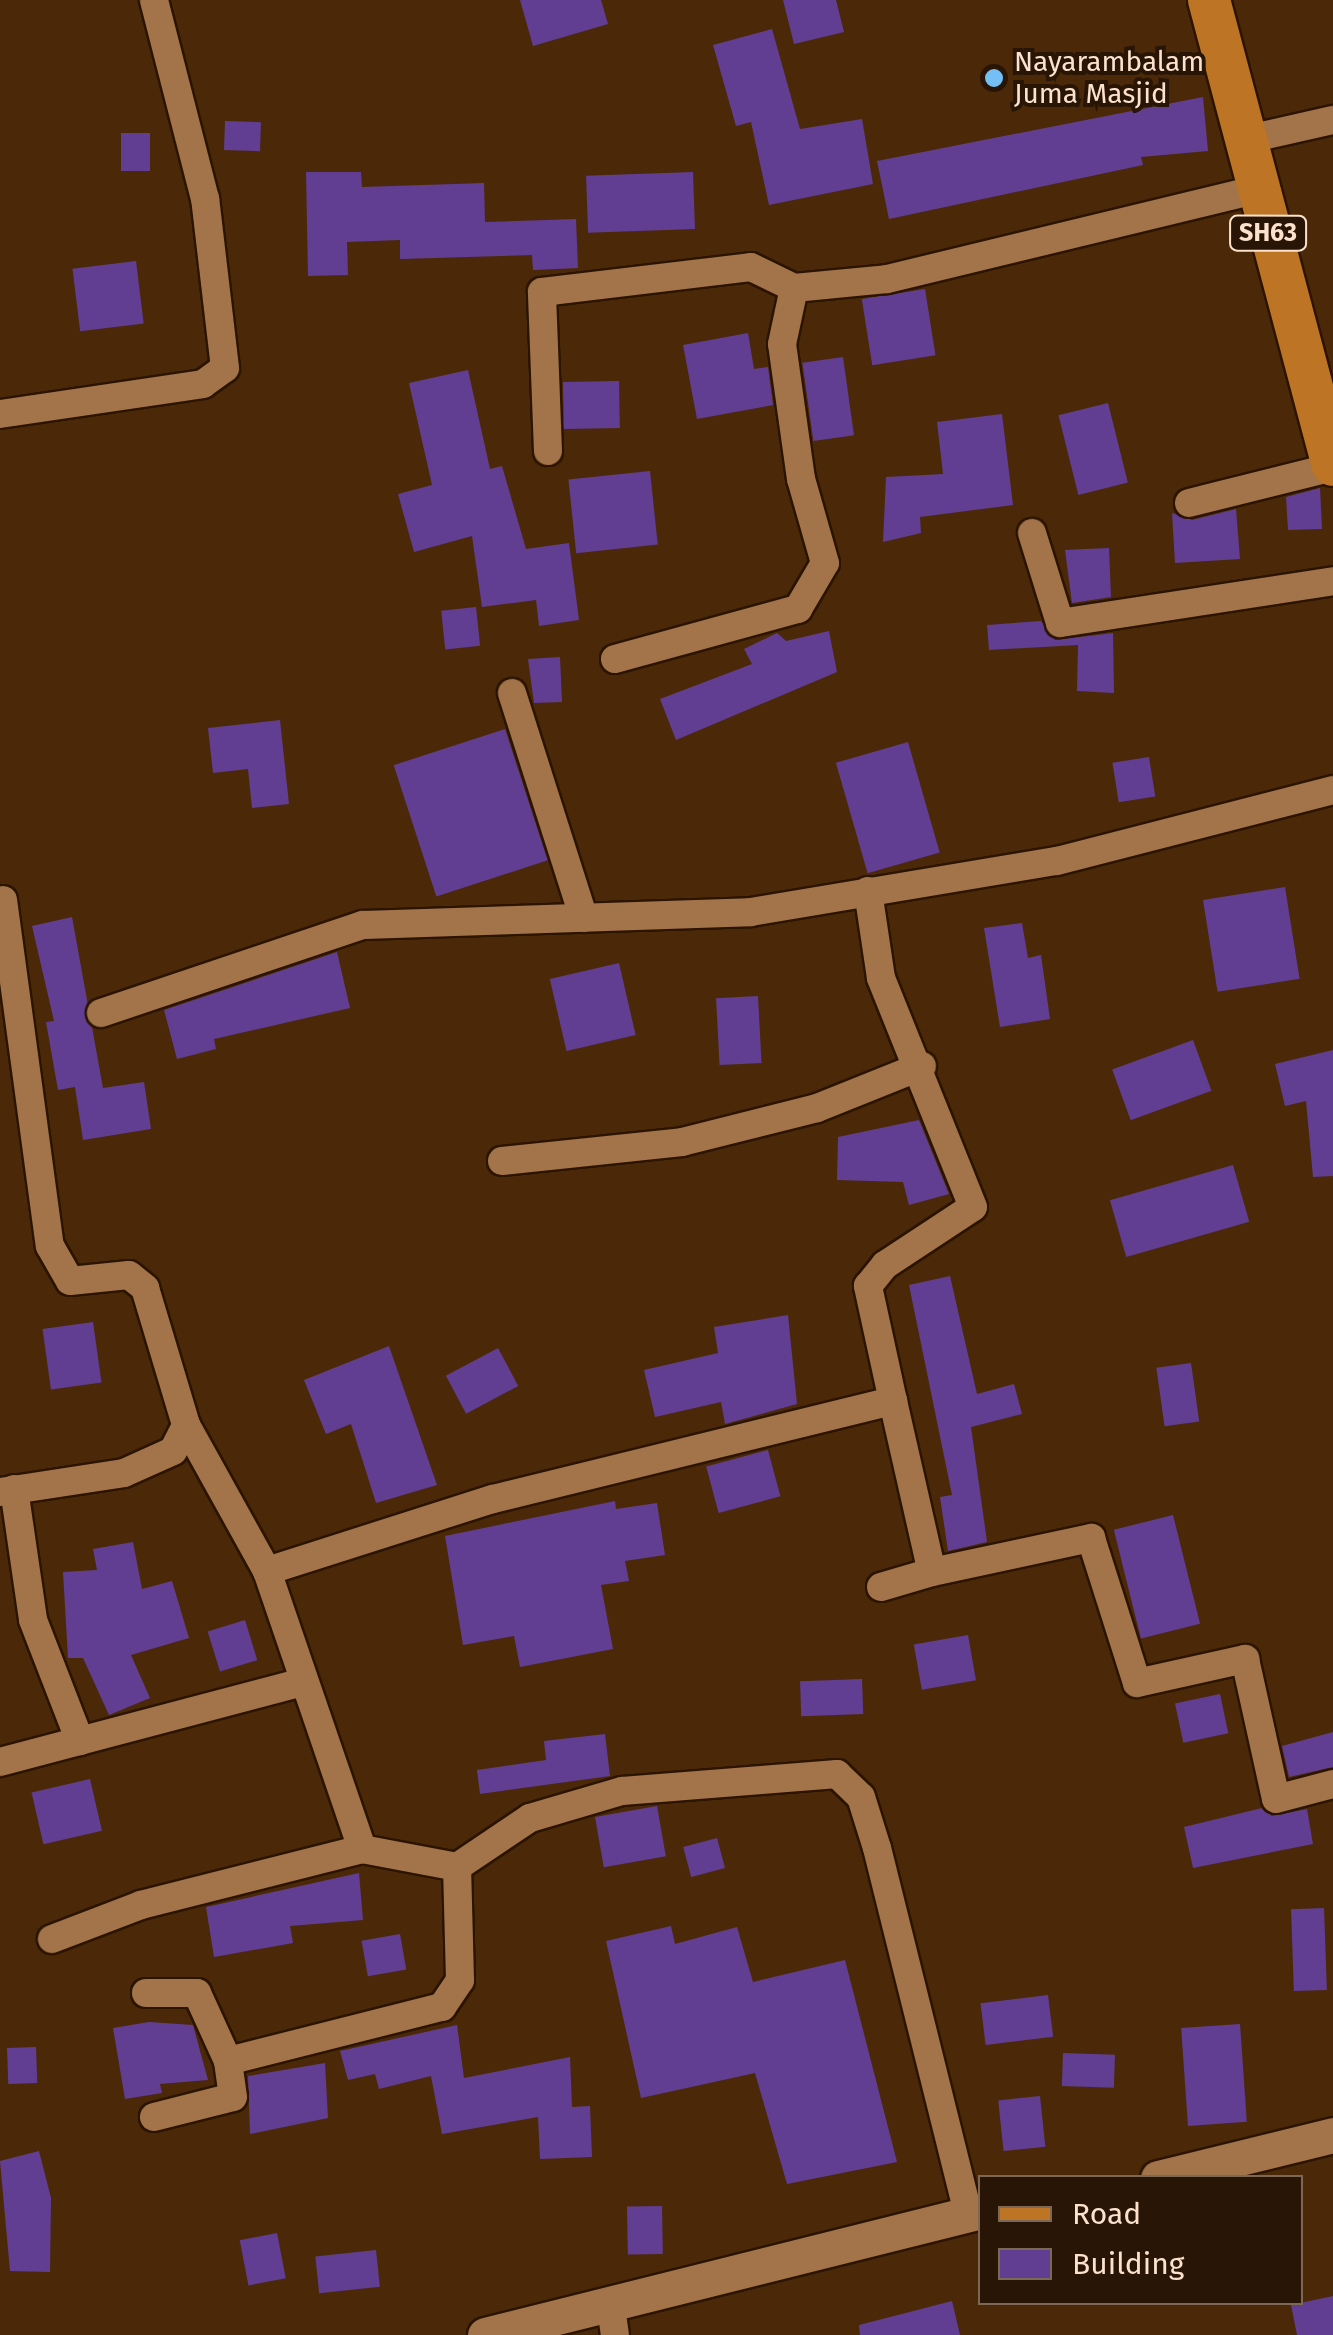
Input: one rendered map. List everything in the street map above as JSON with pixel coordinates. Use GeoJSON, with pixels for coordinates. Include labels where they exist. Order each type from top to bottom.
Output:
{"type":"FeatureCollection","features":[{"type":"Feature","properties":{"kind":"main road","name":"SH63"},"geometry":{"type":"LineString","coordinates":[[1209,0],[1256,190],[1333,466]]}},
{"type":"Feature","properties":{"kind":"street"},"geometry":{"type":"LineString","coordinates":[[0,414],[203,384],[225,368],[205,200],[154,0]]}},
{"type":"Feature","properties":{"kind":"street"},"geometry":{"type":"LineString","coordinates":[[1244,140],[1333,120]]}},
{"type":"Feature","properties":{"kind":"street"},"geometry":{"type":"LineString","coordinates":[[548,451],[542,292],[751,267],[794,288],[887,279],[1256,190]]}},
{"type":"Feature","properties":{"kind":"street"},"geometry":{"type":"LineString","coordinates":[[615,659],[798,609],[825,563],[801,478],[782,344],[794,288]]}},
{"type":"Feature","properties":{"kind":"street"},"geometry":{"type":"LineString","coordinates":[[1189,503],[1333,466]]}},
{"type":"Feature","properties":{"kind":"street"},"geometry":{"type":"LineString","coordinates":[[1032,533],[1060,623],[1333,581]]}},
{"type":"Feature","properties":{"kind":"street"},"geometry":{"type":"LineString","coordinates":[[512,692],[584,918]]}},
{"type":"Feature","properties":{"kind":"street"},"geometry":{"type":"LineString","coordinates":[[101,1012],[363,925],[751,912],[1057,861],[1333,790]]}},
{"type":"Feature","properties":{"kind":"street"},"geometry":{"type":"LineString","coordinates":[[868,891],[881,978],[922,1066],[973,1207],[885,1264],[868,1286],[932,1572]]}},
{"type":"Feature","properties":{"kind":"street"},"geometry":{"type":"LineString","coordinates":[[3,900],[50,1246],[70,1281],[129,1275],[145,1288],[186,1425],[267,1571],[300,1682],[362,1849]]}},
{"type":"Feature","properties":{"kind":"street"},"geometry":{"type":"LineString","coordinates":[[502,1161],[682,1142],[817,1108],[922,1066]]}},
{"type":"Feature","properties":{"kind":"street"},"geometry":{"type":"LineString","coordinates":[[267,1571],[493,1499],[893,1401]]}},
{"type":"Feature","properties":{"kind":"street"},"geometry":{"type":"LineString","coordinates":[[80,1741],[33,1620],[7,1490],[124,1473],[173,1452],[186,1425]]}},
{"type":"Feature","properties":{"kind":"street"},"geometry":{"type":"LineString","coordinates":[[881,1587],[932,1572],[1091,1538],[1137,1682],[1245,1659],[1276,1798],[1333,1784]]}},
{"type":"Feature","properties":{"kind":"street"},"geometry":{"type":"LineString","coordinates":[[0,1762],[300,1682]]}},
{"type":"Feature","properties":{"kind":"street"},"geometry":{"type":"LineString","coordinates":[[52,1939],[141,1905],[362,1849],[457,1867],[530,1818],[622,1791],[837,1774],[852,1784],[877,1848],[974,2213],[613,2321],[485,2335]]}},
{"type":"Feature","properties":{"kind":"street"},"geometry":{"type":"LineString","coordinates":[[228,2062],[442,2007],[460,1980],[457,1867]]}},
{"type":"Feature","properties":{"kind":"street"},"geometry":{"type":"LineString","coordinates":[[146,1993],[197,1993],[228,2062],[233,2097],[154,2118]]}},
{"type":"Feature","properties":{"kind":"street"},"geometry":{"type":"LineString","coordinates":[[1170,2175],[1333,2135]]}},
{"type":"Feature","properties":{"kind":"building"},"geometry":{"type":"Polygon","coordinates":[[[520,0],[601,0],[608,24],[533,46],[520,0]]]}},
{"type":"Feature","properties":{"kind":"building"},"geometry":{"type":"Polygon","coordinates":[[[783,0],[836,0],[844,32],[794,44],[783,0]]]}},
{"type":"Feature","properties":{"kind":"building"},"geometry":{"type":"Polygon","coordinates":[[[772,29],[800,129],[862,119],[873,184],[769,205],[751,122],[736,126],[713,45],[772,29]]]}},
{"type":"Feature","properties":{"kind":"building"},"geometry":{"type":"Polygon","coordinates":[[[1203,97],[1208,151],[1141,157],[1143,165],[889,219],[877,161],[1203,97]]]}},
{"type":"Feature","properties":{"kind":"building"},"geometry":{"type":"Polygon","coordinates":[[[225,121],[261,122],[260,151],[224,150],[225,121]]]}},
{"type":"Feature","properties":{"kind":"building"},"geometry":{"type":"Polygon","coordinates":[[[121,133],[150,133],[150,171],[121,171],[121,133]]]}},
{"type":"Feature","properties":{"kind":"building"},"geometry":{"type":"Polygon","coordinates":[[[306,172],[361,172],[362,187],[484,183],[485,222],[576,219],[578,268],[533,270],[532,255],[400,259],[400,240],[347,242],[348,275],[308,276],[306,172]]]}},
{"type":"Feature","properties":{"kind":"building"},"geometry":{"type":"Polygon","coordinates":[[[693,172],[695,229],[588,233],[586,176],[693,172]]]}},
{"type":"Feature","properties":{"kind":"building"},"geometry":{"type":"Polygon","coordinates":[[[136,261],[144,324],[80,331],[72,269],[136,261]]]}},
{"type":"Feature","properties":{"kind":"building"},"geometry":{"type":"Polygon","coordinates":[[[925,289],[935,355],[872,365],[862,299],[925,289]]]}},
{"type":"Feature","properties":{"kind":"building"},"geometry":{"type":"Polygon","coordinates":[[[748,333],[754,369],[768,367],[773,405],[697,419],[683,345],[748,333]]]}},
{"type":"Feature","properties":{"kind":"building"},"geometry":{"type":"Polygon","coordinates":[[[843,357],[854,435],[813,441],[802,363],[843,357]]]}},
{"type":"Feature","properties":{"kind":"building"},"geometry":{"type":"Polygon","coordinates":[[[468,370],[490,469],[502,466],[526,549],[569,543],[579,620],[539,626],[536,600],[482,607],[472,536],[414,552],[398,494],[432,485],[409,383],[468,370]]]}},
{"type":"Feature","properties":{"kind":"building"},"geometry":{"type":"Polygon","coordinates":[[[619,381],[620,428],[564,429],[563,382],[619,381]]]}},
{"type":"Feature","properties":{"kind":"building"},"geometry":{"type":"Polygon","coordinates":[[[1108,403],[1128,483],[1078,495],[1059,415],[1108,403]]]}},
{"type":"Feature","properties":{"kind":"building"},"geometry":{"type":"Polygon","coordinates":[[[1002,414],[1013,505],[920,517],[921,533],[883,542],[886,477],[943,474],[937,422],[1002,414]]]}},
{"type":"Feature","properties":{"kind":"building"},"geometry":{"type":"Polygon","coordinates":[[[650,471],[658,545],[576,553],[568,480],[650,471]]]}},
{"type":"Feature","properties":{"kind":"building"},"geometry":{"type":"Polygon","coordinates":[[[1320,488],[1322,529],[1288,530],[1286,497],[1320,488]]]}},
{"type":"Feature","properties":{"kind":"building"},"geometry":{"type":"Polygon","coordinates":[[[1236,509],[1240,559],[1175,563],[1172,513],[1192,520],[1236,509]]]}},
{"type":"Feature","properties":{"kind":"building"},"geometry":{"type":"Polygon","coordinates":[[[1109,548],[1111,597],[1072,603],[1065,550],[1109,548]]]}},
{"type":"Feature","properties":{"kind":"building"},"geometry":{"type":"Polygon","coordinates":[[[476,607],[480,646],[445,649],[441,611],[476,607]]]}},
{"type":"Feature","properties":{"kind":"building"},"geometry":{"type":"Polygon","coordinates":[[[1041,621],[1055,640],[1113,633],[1114,693],[1077,691],[1078,645],[989,650],[987,625],[1041,621]]]}},
{"type":"Feature","properties":{"kind":"building"},"geometry":{"type":"Polygon","coordinates":[[[829,631],[837,672],[676,740],[660,699],[752,664],[744,649],[777,633],[786,641],[829,631]]]}},
{"type":"Feature","properties":{"kind":"building"},"geometry":{"type":"Polygon","coordinates":[[[560,657],[562,702],[534,703],[528,659],[560,657]]]}},
{"type":"Feature","properties":{"kind":"building"},"geometry":{"type":"Polygon","coordinates":[[[280,720],[289,804],[252,808],[248,769],[213,773],[208,728],[280,720]]]}},
{"type":"Feature","properties":{"kind":"building"},"geometry":{"type":"Polygon","coordinates":[[[505,729],[548,860],[436,896],[394,765],[505,729]]]}},
{"type":"Feature","properties":{"kind":"building"},"geometry":{"type":"Polygon","coordinates":[[[908,742],[940,853],[868,873],[836,763],[908,742]]]}},
{"type":"Feature","properties":{"kind":"building"},"geometry":{"type":"Polygon","coordinates":[[[1149,757],[1155,797],[1119,802],[1112,763],[1149,757]]]}},
{"type":"Feature","properties":{"kind":"building"},"geometry":{"type":"Polygon","coordinates":[[[1285,887],[1300,979],[1218,992],[1203,900],[1285,887]]]}},
{"type":"Feature","properties":{"kind":"building"},"geometry":{"type":"Polygon","coordinates":[[[72,917],[103,1088],[144,1082],[151,1129],[83,1140],[75,1087],[58,1090],[46,1022],[54,1021],[32,926],[72,917]]]}},
{"type":"Feature","properties":{"kind":"building"},"geometry":{"type":"Polygon","coordinates":[[[1022,923],[1028,958],[1041,955],[1050,1019],[1000,1027],[984,928],[1022,923]]]}},
{"type":"Feature","properties":{"kind":"building"},"geometry":{"type":"Polygon","coordinates":[[[337,952],[350,1008],[214,1039],[216,1049],[177,1059],[164,1010],[337,952]]]}},
{"type":"Feature","properties":{"kind":"building"},"geometry":{"type":"Polygon","coordinates":[[[619,963],[636,1035],[566,1051],[550,979],[619,963]]]}},
{"type":"Feature","properties":{"kind":"building"},"geometry":{"type":"Polygon","coordinates":[[[758,996],[762,1063],[720,1065],[716,998],[758,996]]]}},
{"type":"Feature","properties":{"kind":"building"},"geometry":{"type":"Polygon","coordinates":[[[1193,1040],[1211,1091],[1131,1120],[1112,1069],[1193,1040]]]}},
{"type":"Feature","properties":{"kind":"building"},"geometry":{"type":"Polygon","coordinates":[[[1333,1050],[1333,1176],[1313,1177],[1306,1101],[1285,1106],[1275,1064],[1333,1050]]]}},
{"type":"Feature","properties":{"kind":"building"},"geometry":{"type":"Polygon","coordinates":[[[919,1120],[949,1194],[909,1205],[903,1182],[837,1180],[838,1137],[919,1120]]]}},
{"type":"Feature","properties":{"kind":"building"},"geometry":{"type":"Polygon","coordinates":[[[1233,1165],[1249,1222],[1126,1257],[1110,1200],[1233,1165]]]}},
{"type":"Feature","properties":{"kind":"building"},"geometry":{"type":"Polygon","coordinates":[[[950,1276],[977,1394],[1014,1384],[1022,1414],[971,1427],[987,1542],[948,1551],[940,1497],[952,1495],[909,1285],[950,1276]]]}},
{"type":"Feature","properties":{"kind":"building"},"geometry":{"type":"Polygon","coordinates":[[[788,1315],[797,1404],[725,1424],[721,1402],[655,1417],[644,1370],[718,1353],[714,1327],[788,1315]]]}},
{"type":"Feature","properties":{"kind":"building"},"geometry":{"type":"Polygon","coordinates":[[[93,1322],[101,1382],[51,1390],[42,1329],[93,1322]]]}},
{"type":"Feature","properties":{"kind":"building"},"geometry":{"type":"Polygon","coordinates":[[[389,1346],[437,1485],[376,1503],[351,1424],[326,1434],[304,1380],[389,1346]]]}},
{"type":"Feature","properties":{"kind":"building"},"geometry":{"type":"Polygon","coordinates":[[[498,1348],[518,1386],[466,1414],[446,1376],[498,1348]]]}},
{"type":"Feature","properties":{"kind":"building"},"geometry":{"type":"Polygon","coordinates":[[[1191,1363],[1199,1421],[1165,1426],[1156,1368],[1191,1363]]]}},
{"type":"Feature","properties":{"kind":"building"},"geometry":{"type":"Polygon","coordinates":[[[768,1450],[780,1496],[719,1513],[706,1467],[768,1450]]]}},
{"type":"Feature","properties":{"kind":"building"},"geometry":{"type":"Polygon","coordinates":[[[615,1501],[616,1509],[657,1503],[665,1555],[625,1561],[629,1581],[601,1585],[613,1649],[520,1667],[514,1636],[463,1645],[445,1536],[615,1501]]]}},
{"type":"Feature","properties":{"kind":"building"},"geometry":{"type":"Polygon","coordinates":[[[1173,1515],[1200,1624],[1141,1638],[1114,1530],[1173,1515]]]}},
{"type":"Feature","properties":{"kind":"building"},"geometry":{"type":"Polygon","coordinates":[[[133,1542],[142,1589],[172,1581],[189,1638],[131,1655],[150,1698],[109,1715],[83,1658],[68,1658],[63,1572],[97,1570],[93,1549],[133,1542]]]}},
{"type":"Feature","properties":{"kind":"building"},"geometry":{"type":"Polygon","coordinates":[[[245,1620],[257,1660],[220,1672],[208,1631],[245,1620]]]}},
{"type":"Feature","properties":{"kind":"building"},"geometry":{"type":"Polygon","coordinates":[[[968,1635],[976,1680],[922,1690],[914,1645],[968,1635]]]}},
{"type":"Feature","properties":{"kind":"building"},"geometry":{"type":"Polygon","coordinates":[[[862,1679],[863,1714],[801,1716],[800,1681],[862,1679]]]}},
{"type":"Feature","properties":{"kind":"building"},"geometry":{"type":"Polygon","coordinates":[[[1220,1694],[1228,1733],[1183,1743],[1175,1704],[1220,1694]]]}},
{"type":"Feature","properties":{"kind":"building"},"geometry":{"type":"Polygon","coordinates":[[[1333,1732],[1333,1767],[1289,1777],[1282,1746],[1333,1732]]]}},
{"type":"Feature","properties":{"kind":"building"},"geometry":{"type":"Polygon","coordinates":[[[605,1734],[610,1776],[480,1794],[477,1770],[546,1760],[544,1741],[605,1734]]]}},
{"type":"Feature","properties":{"kind":"building"},"geometry":{"type":"Polygon","coordinates":[[[90,1779],[102,1831],[43,1844],[32,1792],[90,1779]]]}},
{"type":"Feature","properties":{"kind":"building"},"geometry":{"type":"Polygon","coordinates":[[[657,1806],[666,1856],[604,1867],[595,1817],[657,1806]]]}},
{"type":"Feature","properties":{"kind":"building"},"geometry":{"type":"Polygon","coordinates":[[[1262,1808],[1272,1816],[1307,1809],[1313,1844],[1193,1868],[1184,1827],[1262,1808]]]}},
{"type":"Feature","properties":{"kind":"building"},"geometry":{"type":"Polygon","coordinates":[[[717,1838],[725,1868],[691,1877],[683,1847],[717,1838]]]}},
{"type":"Feature","properties":{"kind":"building"},"geometry":{"type":"Polygon","coordinates":[[[359,1873],[363,1920],[290,1926],[293,1943],[214,1957],[206,1907],[359,1873]]]}},
{"type":"Feature","properties":{"kind":"building"},"geometry":{"type":"Polygon","coordinates":[[[1324,1908],[1327,1990],[1294,1991],[1291,1909],[1324,1908]]]}},
{"type":"Feature","properties":{"kind":"building"},"geometry":{"type":"Polygon","coordinates":[[[671,1926],[675,1944],[737,1927],[753,1982],[845,1960],[897,2162],[787,2184],[755,2073],[641,2098],[606,1941],[671,1926]]]}},
{"type":"Feature","properties":{"kind":"building"},"geometry":{"type":"Polygon","coordinates":[[[400,1934],[406,1969],[368,1976],[362,1941],[400,1934]]]}},
{"type":"Feature","properties":{"kind":"building"},"geometry":{"type":"Polygon","coordinates":[[[1048,1995],[1053,2037],[986,2045],[981,2003],[1048,1995]]]}},
{"type":"Feature","properties":{"kind":"building"},"geometry":{"type":"Polygon","coordinates":[[[149,2022],[193,2025],[208,2080],[160,2084],[162,2093],[125,2099],[113,2028],[149,2022]]]}},
{"type":"Feature","properties":{"kind":"building"},"geometry":{"type":"Polygon","coordinates":[[[1240,2024],[1247,2122],[1188,2126],[1181,2028],[1240,2024]]]}},
{"type":"Feature","properties":{"kind":"building"},"geometry":{"type":"Polygon","coordinates":[[[457,2025],[464,2078],[570,2057],[572,2107],[590,2106],[592,2157],[540,2159],[538,2117],[442,2134],[431,2076],[379,2089],[375,2074],[348,2080],[340,2051],[457,2025]]]}},
{"type":"Feature","properties":{"kind":"building"},"geometry":{"type":"Polygon","coordinates":[[[36,2047],[37,2083],[8,2084],[7,2048],[36,2047]]]}},
{"type":"Feature","properties":{"kind":"building"},"geometry":{"type":"Polygon","coordinates":[[[1063,2053],[1115,2055],[1114,2088],[1062,2086],[1063,2053]]]}},
{"type":"Feature","properties":{"kind":"building"},"geometry":{"type":"Polygon","coordinates":[[[325,2063],[328,2118],[250,2134],[248,2076],[325,2063]]]}},
{"type":"Feature","properties":{"kind":"building"},"geometry":{"type":"Polygon","coordinates":[[[1040,2096],[1045,2147],[1004,2151],[998,2100],[1040,2096]]]}},
{"type":"Feature","properties":{"kind":"building"},"geometry":{"type":"Polygon","coordinates":[[[39,2151],[51,2198],[50,2272],[10,2271],[0,2161],[39,2151]]]}},
{"type":"Feature","properties":{"kind":"building"},"geometry":{"type":"Polygon","coordinates":[[[662,2206],[663,2254],[628,2255],[627,2207],[662,2206]]]}},
{"type":"Feature","properties":{"kind":"building"},"geometry":{"type":"Polygon","coordinates":[[[277,2233],[286,2278],[248,2285],[240,2240],[277,2233]]]}},
{"type":"Feature","properties":{"kind":"building"},"geometry":{"type":"Polygon","coordinates":[[[376,2250],[380,2287],[319,2293],[315,2256],[376,2250]]]}},
{"type":"Feature","properties":{"kind":"building"},"geometry":{"type":"Polygon","coordinates":[[[1333,2296],[1333,2335],[1297,2335],[1291,2305],[1333,2296]]]}},
{"type":"Feature","properties":{"kind":"building"},"geometry":{"type":"Polygon","coordinates":[[[952,2301],[960,2335],[860,2335],[859,2325],[952,2301]]]}},
{"type":"Feature","properties":{"kind":"place","name":"Nayarambalam Juma Masjid"},"geometry":{"type":"Point","coordinates":[994,78]}}]}
